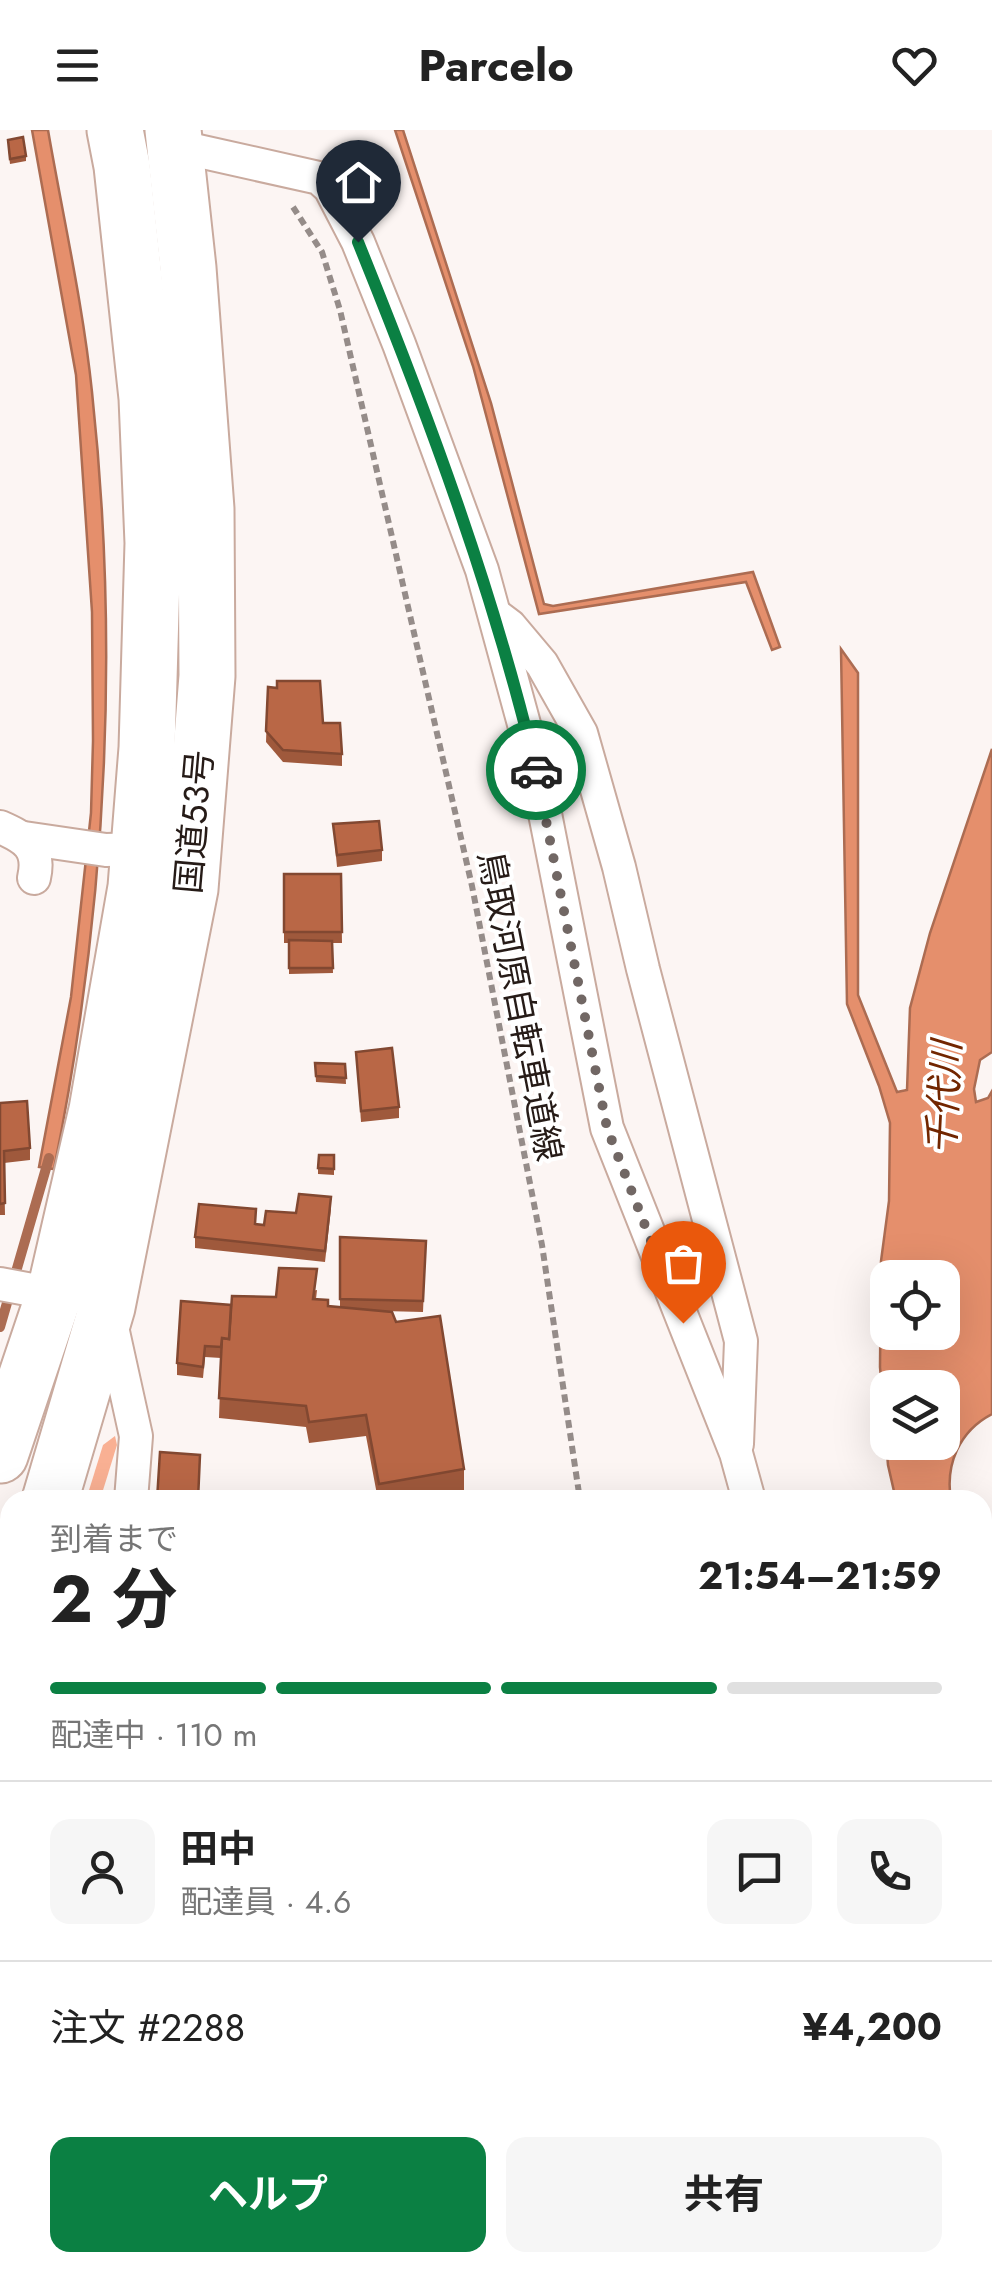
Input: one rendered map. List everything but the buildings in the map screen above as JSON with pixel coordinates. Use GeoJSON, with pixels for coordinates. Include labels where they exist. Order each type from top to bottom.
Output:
{"type":"FeatureCollection","features":[{"type":"Feature","properties":{"kind":"highway","name":"国道53号"},"geometry":{"type":"LineString","coordinates":[[0,1455],[55,1292],[97,1110],[136,887],[147,748],[153,543],[147,398],[115,130]]}},
{"type":"Feature","properties":{"kind":"highway","name":"国道53号"},"geometry":{"type":"LineString","coordinates":[[53,1490],[107,1308],[190,888],[207,676],[206,508],[175,138]]}},
{"type":"Feature","properties":{"kind":"street"},"geometry":{"type":"LineString","coordinates":[[175,138],[319,178],[330,188],[358,242],[399,344],[495,614],[536,768],[607,1128],[736,1453],[746,1490]]}},
{"type":"Feature","properties":{"kind":"street"},"geometry":{"type":"LineString","coordinates":[[495,614],[542,664],[581,733],[620,868],[741,1341],[740,1414],[732,1490]]}},
{"type":"Feature","properties":{"kind":"street"},"geometry":{"type":"LineString","coordinates":[[12,832],[106,850],[139,849]]}},
{"type":"Feature","properties":{"kind":"street"},"geometry":{"type":"LineString","coordinates":[[12,832],[35,854],[34,878]]}},
{"type":"Feature","properties":{"kind":"street"},"geometry":{"type":"LineString","coordinates":[[0,1284],[55,1292],[107,1308],[136,1436],[132,1490]]}},
{"type":"Feature","properties":{"kind":"path","name":"鳥取河原自転車道線"},"geometry":{"type":"LineString","coordinates":[[270,167],[282,194],[322,252],[340,310],[472,886],[542,1245],[579,1490]]}},
{"type":"Feature","properties":{"kind":"shaded area"},"geometry":{"type":"Polygon","coordinates":[[[115,1436],[117,1445],[103,1490],[89,1490],[103,1445],[115,1436]]]}},
{"type":"Feature","properties":{"kind":"water"},"geometry":{"type":"Polygon","coordinates":[[[32,130],[48,130],[83,326],[101,489],[105,587],[103,782],[96,879],[86,976],[54,1169],[39,1167],[71,997],[91,813],[92,612],[76,375],[32,130]]]}},
{"type":"Feature","properties":{"kind":"water"},"geometry":{"type":"Polygon","coordinates":[[[395,130],[403,130],[491,403],[544,604],[553,606],[753,572],[780,647],[772,650],[746,582],[539,614],[473,366],[395,130]]]}},
{"type":"Feature","properties":{"kind":"water","name":"千代川"},"geometry":{"type":"Polygon","coordinates":[[[841,649],[858,673],[858,995],[897,1092],[907,1090],[910,1008],[930,933],[992,749],[992,1052],[980,1060],[974,1089],[976,1102],[988,1098],[992,1091],[992,1414],[960,1444],[960,1370],[880,1370],[880,1350],[960,1350],[960,1260],[881,1260],[889,1201],[890,1123],[847,1004],[841,649]]]}},
{"type":"Feature","properties":{"kind":"water"},"geometry":{"type":"Polygon","coordinates":[[[888,1460],[954,1460],[950,1490],[894,1490],[888,1460]]]}},
{"type":"Feature","properties":{"kind":"waterway"},"geometry":{"type":"LineString","coordinates":[[0,1327],[49,1158]]}},
{"type":"Feature","properties":{"kind":"way so far"},"geometry":{"type":"LineString","coordinates":[[536,770],[607,1128],[683,1323]]}},
{"type":"Feature","properties":{"kind":"route"},"geometry":{"type":"LineString","coordinates":[[358,242],[482,570],[536,770]]}}]}
